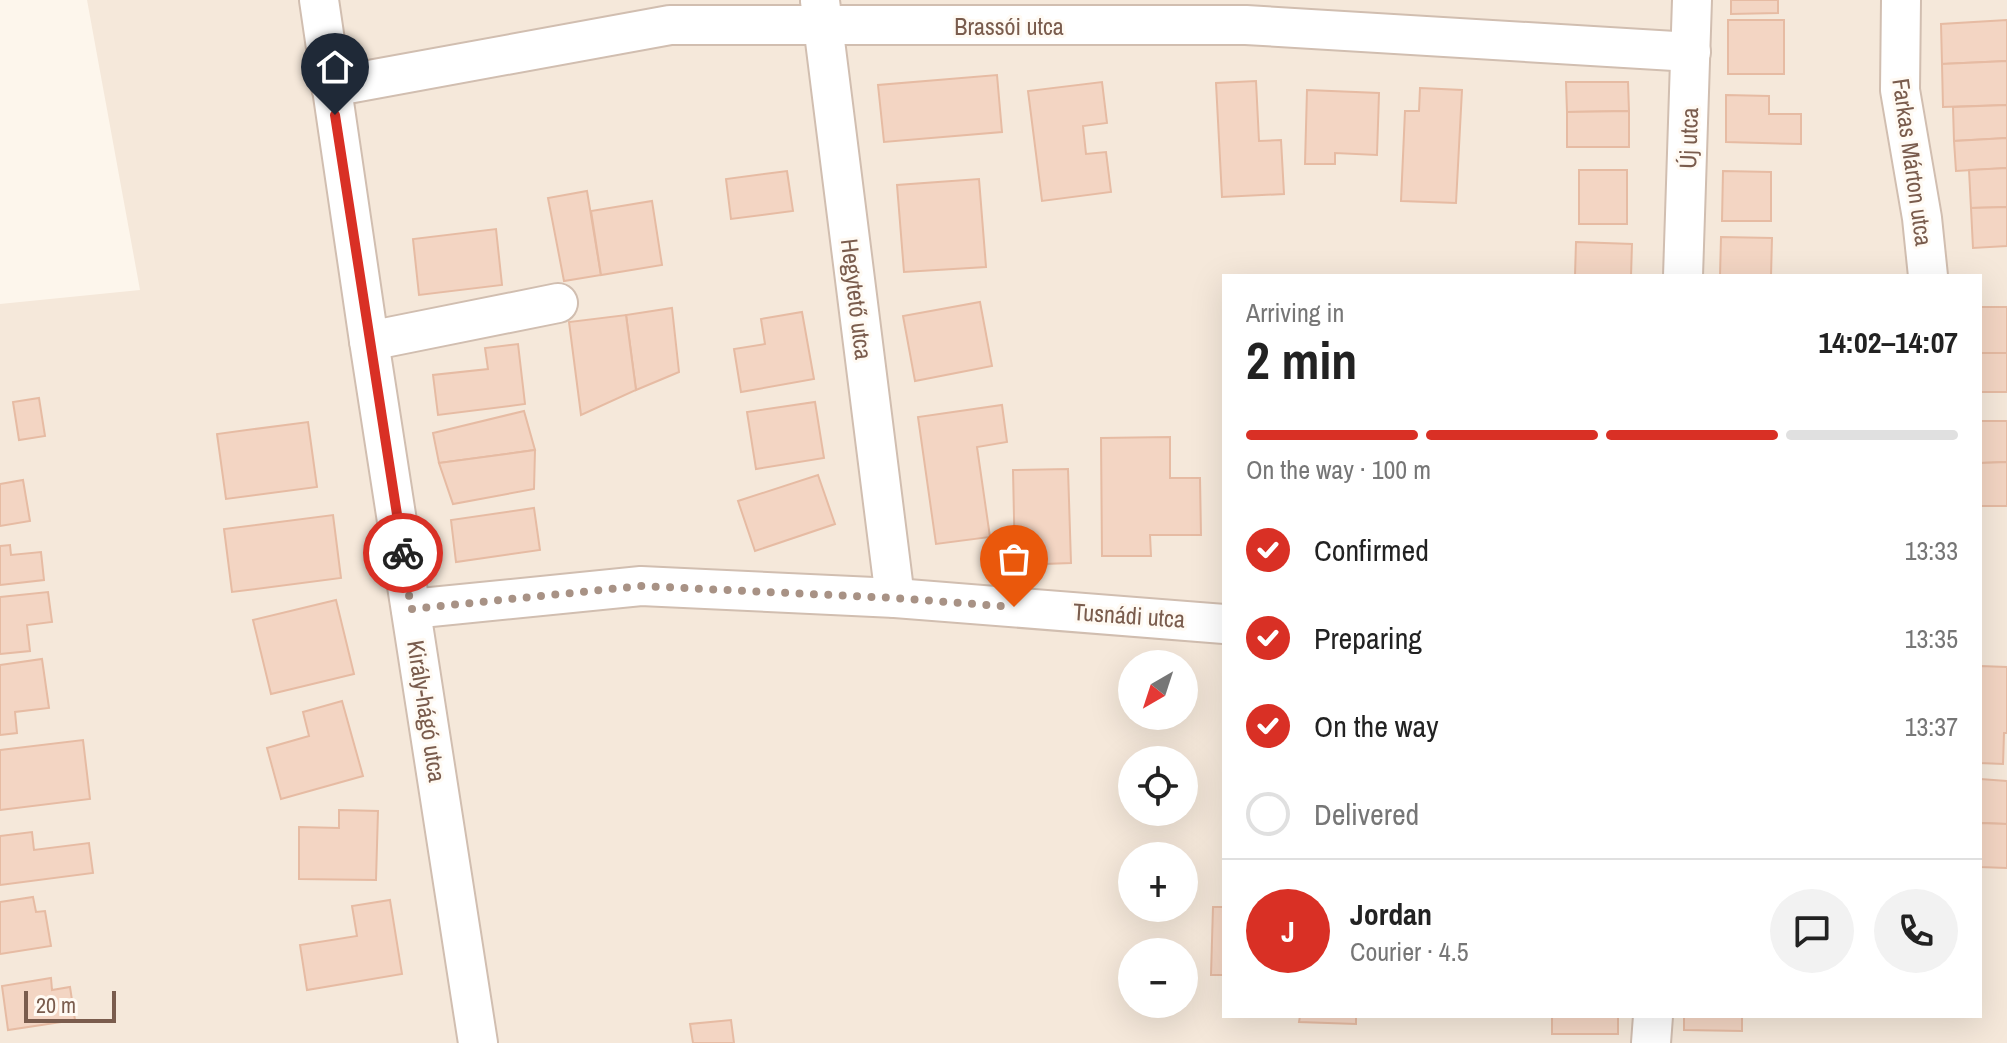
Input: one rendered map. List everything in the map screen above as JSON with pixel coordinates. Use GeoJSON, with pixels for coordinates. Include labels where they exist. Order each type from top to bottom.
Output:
{"type":"FeatureCollection","features":[{"type":"Feature","properties":{"kind":"street","name":"Király-hágó utca"},"geometry":{"type":"LineString","coordinates":[[319,0],[478,1043]]}},
{"type":"Feature","properties":{"kind":"street","name":"Új utca"},"geometry":{"type":"LineString","coordinates":[[1683,274],[1692,0]]}},
{"type":"Feature","properties":{"kind":"street","name":"Farkas Márton utca"},"geometry":{"type":"LineString","coordinates":[[1901,0],[1900,90],[1922,218],[1928,274]]}},
{"type":"Feature","properties":{"kind":"street","name":"Brassói utca"},"geometry":{"type":"LineString","coordinates":[[331,87],[670,25],[821,13],[1246,13],[1691,52]]}},
{"type":"Feature","properties":{"kind":"street","name":"Hegytető utca"},"geometry":{"type":"LineString","coordinates":[[821,13],[895,598]]}},
{"type":"Feature","properties":{"kind":"street"},"geometry":{"type":"LineString","coordinates":[[369,341],[558,303]]}},
{"type":"Feature","properties":{"kind":"street","name":"Tusnádi utca"},"geometry":{"type":"LineString","coordinates":[[411,609],[641,586],[895,598],[1222,624]]}},
{"type":"Feature","properties":{"kind":"street"},"geometry":{"type":"LineString","coordinates":[[1651,1043],[1653,1018]]}},
{"type":"Feature","properties":{"kind":"shaded area"},"geometry":{"type":"Polygon","coordinates":[[[87,0],[2007,0],[2007,1043],[0,1043],[0,304],[140,290],[87,0]]]}},
{"type":"Feature","properties":{"kind":"building"},"geometry":{"type":"Polygon","coordinates":[[[1731,0],[1778,0],[1778,13],[1731,14],[1731,0]]]}},
{"type":"Feature","properties":{"kind":"building"},"geometry":{"type":"Polygon","coordinates":[[[1728,20],[1784,20],[1784,74],[1728,74],[1728,20]]]}},
{"type":"Feature","properties":{"kind":"building"},"geometry":{"type":"Polygon","coordinates":[[[2007,20],[2007,61],[1942,64],[1941,24],[2007,20]]]}},
{"type":"Feature","properties":{"kind":"building"},"geometry":{"type":"Polygon","coordinates":[[[2007,61],[2007,105],[1943,107],[1942,64],[2007,61]]]}},
{"type":"Feature","properties":{"kind":"building"},"geometry":{"type":"Polygon","coordinates":[[[997,75],[1002,132],[884,142],[878,85],[997,75]]]}},
{"type":"Feature","properties":{"kind":"building"},"geometry":{"type":"Polygon","coordinates":[[[1256,81],[1259,141],[1281,140],[1284,194],[1222,197],[1216,83],[1256,81]]]}},
{"type":"Feature","properties":{"kind":"building"},"geometry":{"type":"Polygon","coordinates":[[[1102,82],[1107,123],[1083,126],[1086,154],[1106,152],[1111,192],[1042,201],[1028,91],[1102,82]]]}},
{"type":"Feature","properties":{"kind":"building"},"geometry":{"type":"Polygon","coordinates":[[[1566,82],[1628,82],[1629,111],[1567,112],[1566,82]]]}},
{"type":"Feature","properties":{"kind":"building"},"geometry":{"type":"Polygon","coordinates":[[[1420,88],[1462,90],[1456,203],[1401,201],[1405,111],[1419,111],[1420,88]]]}},
{"type":"Feature","properties":{"kind":"building"},"geometry":{"type":"Polygon","coordinates":[[[1307,90],[1379,93],[1377,155],[1335,153],[1335,164],[1305,164],[1307,90]]]}},
{"type":"Feature","properties":{"kind":"building"},"geometry":{"type":"Polygon","coordinates":[[[1726,95],[1769,96],[1769,114],[1801,114],[1801,144],[1726,142],[1726,95]]]}},
{"type":"Feature","properties":{"kind":"building"},"geometry":{"type":"Polygon","coordinates":[[[2007,105],[2007,138],[1954,141],[1953,107],[2007,105]]]}},
{"type":"Feature","properties":{"kind":"building"},"geometry":{"type":"Polygon","coordinates":[[[1629,111],[1629,147],[1567,147],[1567,112],[1629,111]]]}},
{"type":"Feature","properties":{"kind":"building"},"geometry":{"type":"Polygon","coordinates":[[[2007,138],[2007,168],[1956,171],[1954,141],[2007,138]]]}},
{"type":"Feature","properties":{"kind":"building"},"geometry":{"type":"Polygon","coordinates":[[[2007,168],[2007,207],[1971,208],[1969,170],[2007,168]]]}},
{"type":"Feature","properties":{"kind":"building"},"geometry":{"type":"Polygon","coordinates":[[[1579,170],[1627,170],[1627,224],[1579,224],[1579,170]]]}},
{"type":"Feature","properties":{"kind":"building"},"geometry":{"type":"Polygon","coordinates":[[[787,171],[793,211],[731,219],[726,179],[787,171]]]}},
{"type":"Feature","properties":{"kind":"building"},"geometry":{"type":"Polygon","coordinates":[[[1723,171],[1771,172],[1771,221],[1722,221],[1723,171]]]}},
{"type":"Feature","properties":{"kind":"building"},"geometry":{"type":"Polygon","coordinates":[[[979,179],[986,267],[904,272],[897,185],[979,179]]]}},
{"type":"Feature","properties":{"kind":"building"},"geometry":{"type":"Polygon","coordinates":[[[587,191],[601,275],[564,281],[548,198],[587,191]]]}},
{"type":"Feature","properties":{"kind":"building"},"geometry":{"type":"Polygon","coordinates":[[[652,201],[662,265],[601,275],[591,211],[652,201]]]}},
{"type":"Feature","properties":{"kind":"building"},"geometry":{"type":"Polygon","coordinates":[[[2007,207],[2007,246],[1973,248],[1971,208],[2007,207]]]}},
{"type":"Feature","properties":{"kind":"building"},"geometry":{"type":"Polygon","coordinates":[[[496,229],[502,285],[419,295],[413,239],[496,229]]]}},
{"type":"Feature","properties":{"kind":"building"},"geometry":{"type":"Polygon","coordinates":[[[1721,237],[1772,238],[1771,274],[1720,274],[1721,237]]]}},
{"type":"Feature","properties":{"kind":"building"},"geometry":{"type":"Polygon","coordinates":[[[1576,242],[1632,244],[1631,274],[1575,274],[1576,242]]]}},
{"type":"Feature","properties":{"kind":"building"},"geometry":{"type":"Polygon","coordinates":[[[980,302],[992,366],[915,381],[903,316],[980,302]]]}},
{"type":"Feature","properties":{"kind":"building"},"geometry":{"type":"Polygon","coordinates":[[[1982,307],[2007,307],[2007,353],[1982,353],[1982,307]]]}},
{"type":"Feature","properties":{"kind":"building"},"geometry":{"type":"Polygon","coordinates":[[[672,308],[679,372],[636,390],[626,315],[672,308]]]}},
{"type":"Feature","properties":{"kind":"building"},"geometry":{"type":"Polygon","coordinates":[[[802,312],[814,379],[741,392],[734,349],[765,344],[761,319],[802,312]]]}},
{"type":"Feature","properties":{"kind":"building"},"geometry":{"type":"Polygon","coordinates":[[[626,315],[636,390],[581,415],[569,322],[626,315]]]}},
{"type":"Feature","properties":{"kind":"building"},"geometry":{"type":"Polygon","coordinates":[[[518,344],[525,404],[438,415],[433,375],[488,369],[485,348],[518,344]]]}},
{"type":"Feature","properties":{"kind":"building"},"geometry":{"type":"Polygon","coordinates":[[[1982,353],[2007,353],[2007,392],[1982,392],[1982,353]]]}},
{"type":"Feature","properties":{"kind":"building"},"geometry":{"type":"Polygon","coordinates":[[[39,398],[45,436],[19,440],[13,402],[39,398]]]}},
{"type":"Feature","properties":{"kind":"building"},"geometry":{"type":"Polygon","coordinates":[[[815,402],[824,458],[756,469],[747,412],[815,402]]]}},
{"type":"Feature","properties":{"kind":"building"},"geometry":{"type":"Polygon","coordinates":[[[1002,405],[1007,442],[977,447],[990,537],[936,544],[918,417],[1002,405]]]}},
{"type":"Feature","properties":{"kind":"building"},"geometry":{"type":"Polygon","coordinates":[[[524,411],[535,450],[439,463],[433,433],[524,411]]]}},
{"type":"Feature","properties":{"kind":"building"},"geometry":{"type":"Polygon","coordinates":[[[1982,421],[2007,421],[2007,462],[1982,463],[1982,421]]]}},
{"type":"Feature","properties":{"kind":"building"},"geometry":{"type":"Polygon","coordinates":[[[308,422],[317,487],[226,499],[217,434],[308,422]]]}},
{"type":"Feature","properties":{"kind":"building"},"geometry":{"type":"Polygon","coordinates":[[[1170,437],[1170,478],[1200,478],[1201,535],[1150,535],[1151,556],[1102,556],[1101,438],[1170,437]]]}},
{"type":"Feature","properties":{"kind":"building"},"geometry":{"type":"Polygon","coordinates":[[[535,450],[534,489],[453,504],[439,463],[535,450]]]}},
{"type":"Feature","properties":{"kind":"building"},"geometry":{"type":"Polygon","coordinates":[[[2007,462],[2007,506],[1982,506],[1982,463],[2007,462]]]}},
{"type":"Feature","properties":{"kind":"building"},"geometry":{"type":"Polygon","coordinates":[[[1068,469],[1071,563],[1015,565],[1013,470],[1068,469]]]}},
{"type":"Feature","properties":{"kind":"building"},"geometry":{"type":"Polygon","coordinates":[[[818,475],[835,524],[755,551],[738,501],[818,475]]]}},
{"type":"Feature","properties":{"kind":"building"},"geometry":{"type":"Polygon","coordinates":[[[23,480],[30,521],[0,526],[0,484],[23,480]]]}},
{"type":"Feature","properties":{"kind":"building"},"geometry":{"type":"Polygon","coordinates":[[[534,508],[540,550],[456,562],[451,520],[534,508]]]}},
{"type":"Feature","properties":{"kind":"building"},"geometry":{"type":"Polygon","coordinates":[[[333,515],[341,578],[232,592],[224,529],[333,515]]]}},
{"type":"Feature","properties":{"kind":"building"},"geometry":{"type":"Polygon","coordinates":[[[10,545],[11,555],[41,552],[44,580],[0,585],[0,546],[10,545]]]}},
{"type":"Feature","properties":{"kind":"building"},"geometry":{"type":"Polygon","coordinates":[[[48,592],[52,622],[27,625],[30,651],[0,654],[0,597],[48,592]]]}},
{"type":"Feature","properties":{"kind":"building"},"geometry":{"type":"Polygon","coordinates":[[[336,600],[354,674],[271,694],[253,620],[336,600]]]}},
{"type":"Feature","properties":{"kind":"building"},"geometry":{"type":"Polygon","coordinates":[[[42,659],[49,708],[15,712],[17,733],[0,735],[0,665],[42,659]]]}},
{"type":"Feature","properties":{"kind":"building"},"geometry":{"type":"Polygon","coordinates":[[[1982,666],[2007,667],[2007,733],[2004,733],[2003,764],[1982,763],[1982,666]]]}},
{"type":"Feature","properties":{"kind":"building"},"geometry":{"type":"Polygon","coordinates":[[[342,701],[363,776],[281,799],[267,748],[309,736],[303,712],[342,701]]]}},
{"type":"Feature","properties":{"kind":"building"},"geometry":{"type":"Polygon","coordinates":[[[83,740],[90,799],[0,810],[0,750],[83,740]]]}},
{"type":"Feature","properties":{"kind":"building"},"geometry":{"type":"Polygon","coordinates":[[[1982,779],[2007,781],[2007,824],[1982,823],[1982,779]]]}},
{"type":"Feature","properties":{"kind":"building"},"geometry":{"type":"Polygon","coordinates":[[[339,810],[378,811],[376,880],[299,879],[299,827],[339,828],[339,810]]]}},
{"type":"Feature","properties":{"kind":"building"},"geometry":{"type":"Polygon","coordinates":[[[1982,823],[2007,824],[2007,868],[1982,867],[1982,823]]]}},
{"type":"Feature","properties":{"kind":"building"},"geometry":{"type":"Polygon","coordinates":[[[32,832],[34,850],[89,843],[93,873],[0,885],[0,836],[32,832]]]}},
{"type":"Feature","properties":{"kind":"building"},"geometry":{"type":"Polygon","coordinates":[[[33,897],[36,912],[45,911],[51,946],[0,954],[0,902],[33,897]]]}},
{"type":"Feature","properties":{"kind":"building"},"geometry":{"type":"Polygon","coordinates":[[[390,900],[402,974],[307,990],[300,945],[357,936],[352,906],[390,900]]]}},
{"type":"Feature","properties":{"kind":"building"},"geometry":{"type":"Polygon","coordinates":[[[1213,907],[1222,907],[1222,975],[1211,975],[1213,907]]]}},
{"type":"Feature","properties":{"kind":"building"},"geometry":{"type":"Polygon","coordinates":[[[51,978],[52,990],[70,987],[75,1020],[8,1030],[2,986],[51,978]]]}},
{"type":"Feature","properties":{"kind":"building"},"geometry":{"type":"Polygon","coordinates":[[[1300,1018],[1356,1018],[1356,1024],[1299,1022],[1300,1018]]]}},
{"type":"Feature","properties":{"kind":"building"},"geometry":{"type":"Polygon","coordinates":[[[1552,1018],[1618,1018],[1618,1034],[1552,1034],[1552,1018]]]}},
{"type":"Feature","properties":{"kind":"building"},"geometry":{"type":"Polygon","coordinates":[[[1684,1018],[1742,1018],[1742,1031],[1684,1030],[1684,1018]]]}},
{"type":"Feature","properties":{"kind":"building"},"geometry":{"type":"Polygon","coordinates":[[[731,1020],[734,1043],[693,1043],[690,1024],[731,1020]]]}},
{"type":"Feature","properties":{"kind":"way so far"},"geometry":{"type":"LineString","coordinates":[[403,553],[411,609],[641,586],[1014,607]]}},
{"type":"Feature","properties":{"kind":"route"},"geometry":{"type":"LineString","coordinates":[[335,115],[403,553]]}}]}
